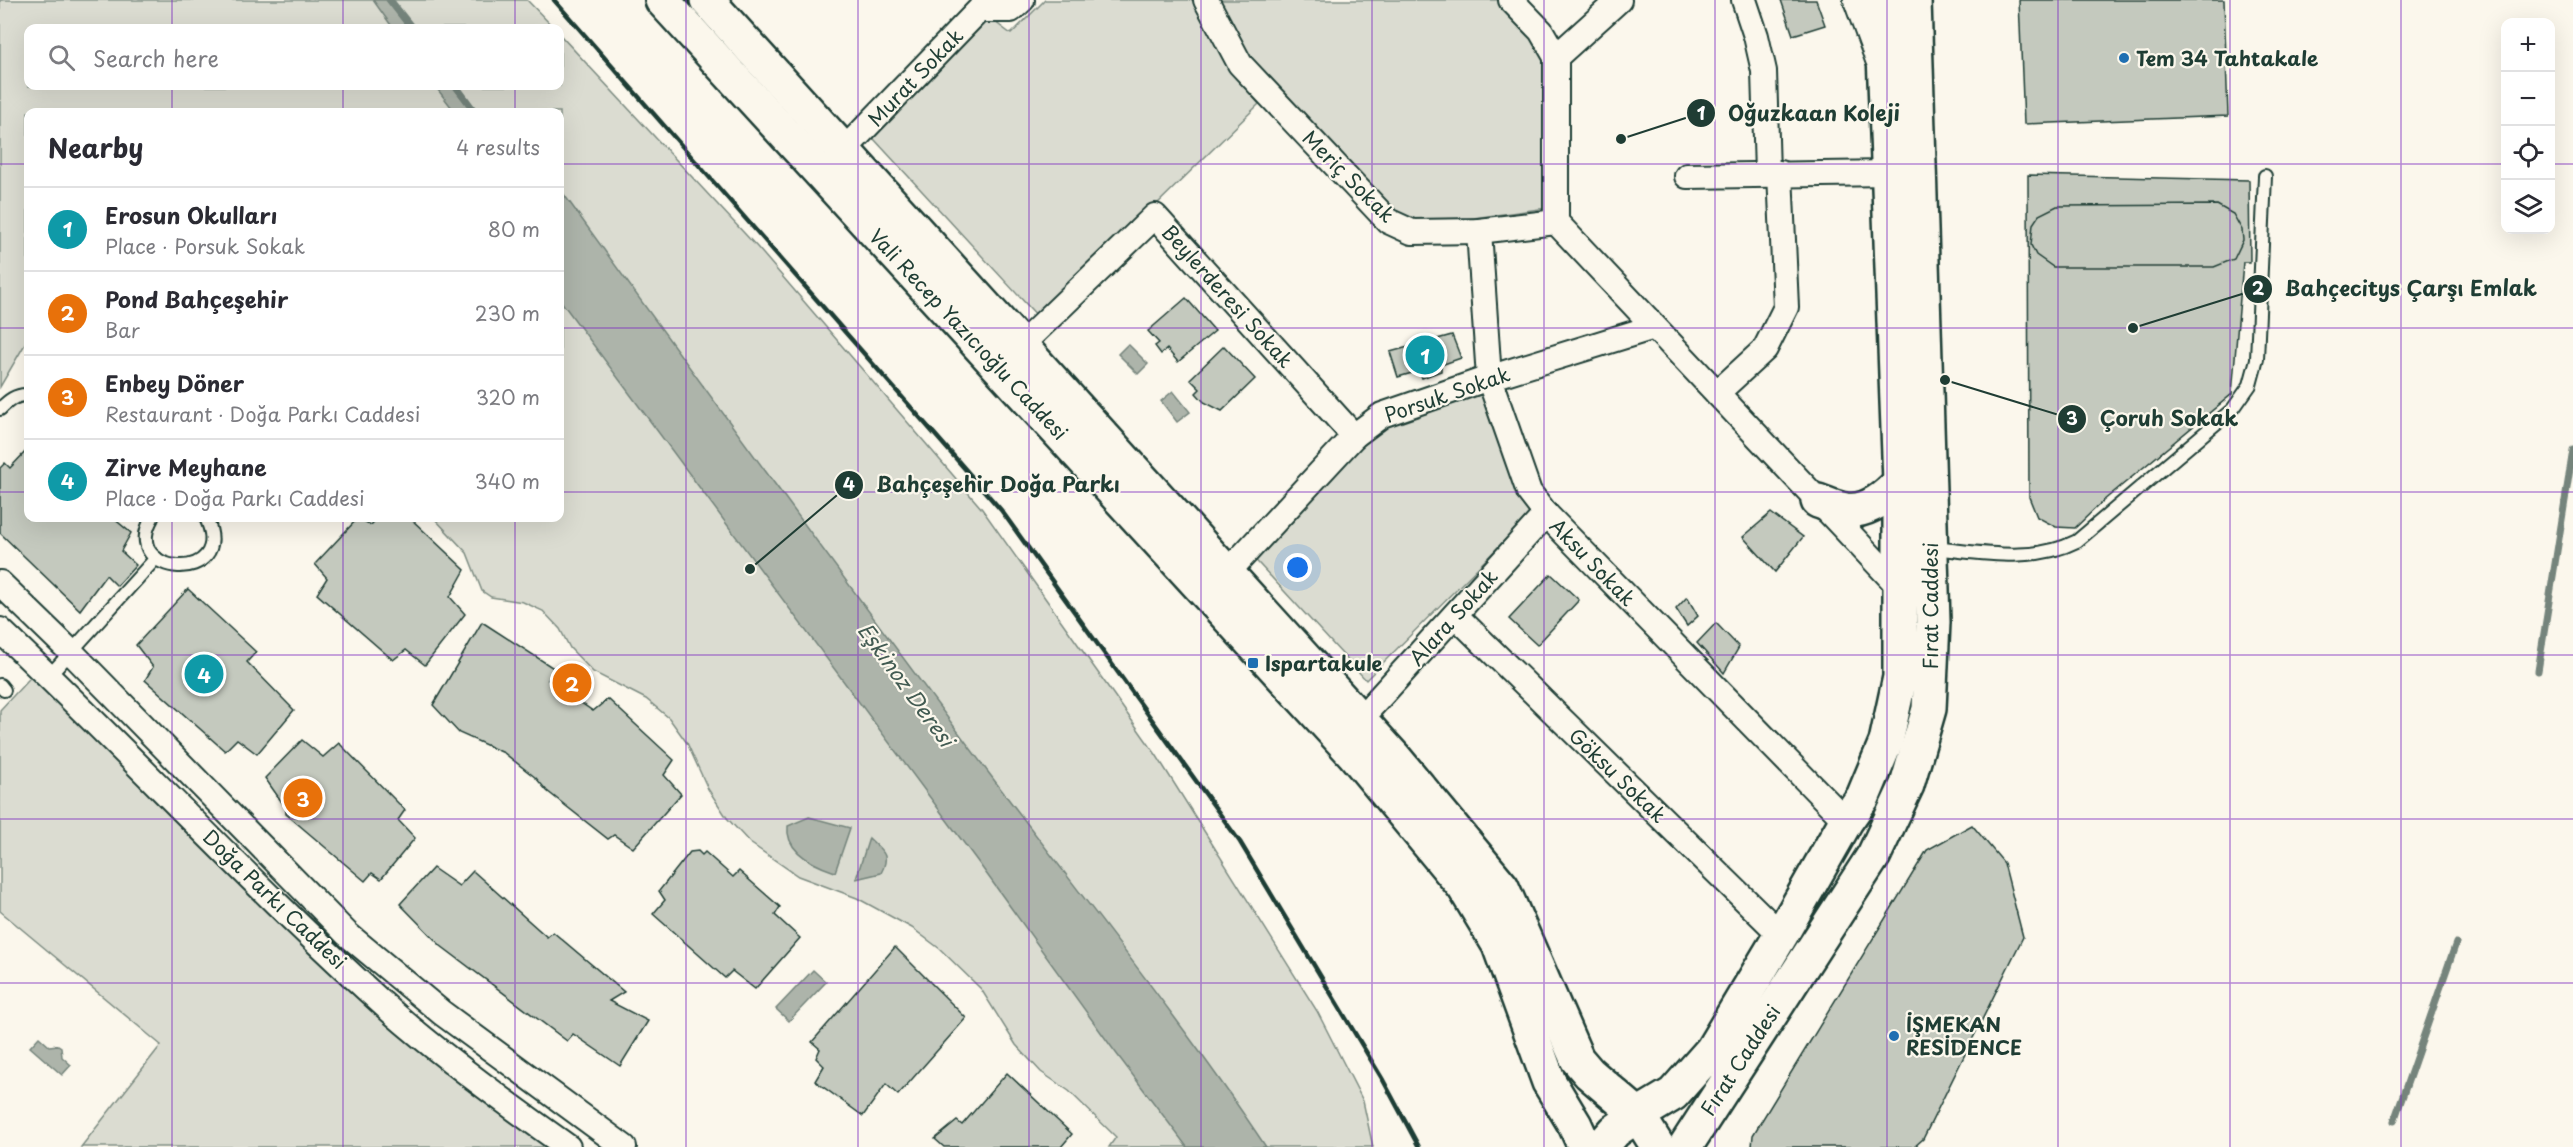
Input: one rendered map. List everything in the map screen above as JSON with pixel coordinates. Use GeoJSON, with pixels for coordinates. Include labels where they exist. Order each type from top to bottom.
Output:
{"type":"FeatureCollection","features":[{"type":"Feature","properties":{"kind":"main road","name":"Vali Recep Yazıcıoğlu Caddesi"},"geometry":{"type":"LineString","coordinates":[[662,0],[1353,753],[1464,887],[1499,945],[1549,1082],[1575,1125],[1585,1147]]}},
{"type":"Feature","properties":{"kind":"main road","name":"Vali Recep Yazıcıoğlu Caddesi"},"geometry":{"type":"LineString","coordinates":[[707,0],[1360,719],[1502,887],[1576,1059],[1638,1115],[1658,1147]]}},
{"type":"Feature","properties":{"kind":"main road","name":"Fırat Caddesi"},"geometry":{"type":"LineString","coordinates":[[1601,1147],[1615,1131],[1673,1094],[1712,1050],[1846,821],[1863,797],[1886,742],[1900,677],[1900,482],[1882,0]]}},
{"type":"Feature","properties":{"kind":"main road","name":"Fırat Caddesi"},"geometry":{"type":"LineString","coordinates":[[1685,1147],[1879,845],[1907,785],[1929,709],[1933,622],[1914,0]]}},
{"type":"Feature","properties":{"kind":"main road"},"geometry":{"type":"LineString","coordinates":[[1818,501],[1847,511],[1865,507],[1879,501],[1900,482]]}},
{"type":"Feature","properties":{"kind":"street","name":"Murat Sokak"},"geometry":{"type":"LineString","coordinates":[[843,151],[974,5],[1011,10],[1022,0]]}},
{"type":"Feature","properties":{"kind":"street","name":"Meriç Sokak"},"geometry":{"type":"LineString","coordinates":[[1206,0],[1240,64],[1388,221],[1412,232],[1479,231],[1556,222]]}},
{"type":"Feature","properties":{"kind":"street"},"geometry":{"type":"LineString","coordinates":[[1511,0],[1541,31],[1556,57],[1556,222],[1933,622]]}},
{"type":"Feature","properties":{"kind":"street"},"geometry":{"type":"LineString","coordinates":[[1556,57],[1618,0]]}},
{"type":"Feature","properties":{"kind":"street"},"geometry":{"type":"LineString","coordinates":[[1717,393],[1766,349],[1786,307],[1764,71],[1744,0]]}},
{"type":"Feature","properties":{"kind":"street"},"geometry":{"type":"LineString","coordinates":[[1856,0],[1885,79]]}},
{"type":"Feature","properties":{"kind":"street"},"geometry":{"type":"LineString","coordinates":[[1687,176],[1889,173]]}},
{"type":"Feature","properties":{"kind":"street","name":"Beylerderesi Sokak"},"geometry":{"type":"LineString","coordinates":[[1020,346],[1155,216],[1354,436]]}},
{"type":"Feature","properties":{"kind":"street","name":"Aksu Sokak"},"geometry":{"type":"LineString","coordinates":[[1479,231],[1489,378],[1529,492],[1546,514],[1846,821]]}},
{"type":"Feature","properties":{"kind":"street","name":"Porsuk Sokak"},"geometry":{"type":"LineString","coordinates":[[1227,573],[1354,436],[1382,415],[1489,378],[1654,327]]}},
{"type":"Feature","properties":{"kind":"street","name":"Alara Sokak"},"geometry":{"type":"LineString","coordinates":[[1360,719],[1546,514]]}},
{"type":"Feature","properties":{"kind":"street"},"geometry":{"type":"LineString","coordinates":[[0,583],[71,652],[347,934],[442,1013],[624,1147]]}},
{"type":"Feature","properties":{"kind":"street","name":"Göksu Sokak"},"geometry":{"type":"LineString","coordinates":[[1455,615],[1781,935]]}},
{"type":"Feature","properties":{"kind":"street","name":"Doğa Parkı Caddesi"},"geometry":{"type":"LineString","coordinates":[[0,630],[307,932],[394,1013],[519,1112],[568,1147]]}},
{"type":"Feature","properties":{"kind":"lane"},"geometry":{"type":"LineString","coordinates":[[1930,548],[2033,555],[2064,548],[2077,541],[2233,410],[2250,386],[2257,359],[2265,176]]}},
{"type":"Feature","properties":{"kind":"lane"},"geometry":{"type":"LineString","coordinates":[[0,409],[9,400],[24,394]]}},
{"type":"Feature","properties":{"kind":"lane"},"geometry":{"type":"LineString","coordinates":[[150,522],[147,529],[147,540],[156,558],[174,567],[194,564],[209,549],[211,538],[208,522]]}},
{"type":"Feature","properties":{"kind":"lane"},"geometry":{"type":"LineString","coordinates":[[49,676],[156,558]]}},
{"type":"Feature","properties":{"kind":"shaded area"},"geometry":{"type":"Polygon","coordinates":[[[0,0],[527,0],[550,24],[24,24],[24,90],[564,90],[564,39],[758,248],[982,509],[1157,756],[1317,1011],[1363,1101],[1373,1147],[1109,1147],[1116,1137],[1069,1091],[1041,1072],[1016,1045],[981,989],[940,949],[912,928],[857,898],[798,876],[750,843],[727,818],[708,789],[687,743],[669,718],[646,699],[593,672],[570,648],[560,629],[543,611],[523,602],[491,597],[482,591],[467,553],[438,522],[564,522],[564,108],[24,108],[24,346],[0,387],[0,0]]]}},
{"type":"Feature","properties":{"kind":"shaded area"},"geometry":{"type":"Polygon","coordinates":[[[1045,0],[1193,0],[1231,71],[1259,104],[1040,319],[862,126],[979,10],[1011,34],[1045,0]]]}},
{"type":"Feature","properties":{"kind":"shaded area"},"geometry":{"type":"Polygon","coordinates":[[[1214,0],[1497,0],[1530,33],[1546,65],[1547,208],[1421,225],[1395,211],[1244,54],[1214,0]]]}},
{"type":"Feature","properties":{"kind":"shaded area"},"geometry":{"type":"Polygon","coordinates":[[[1485,388],[1537,508],[1366,680],[1249,553],[1384,420],[1485,388]]]}},
{"type":"Feature","properties":{"kind":"shaded area"},"geometry":{"type":"Polygon","coordinates":[[[40,667],[307,932],[568,1147],[81,1147],[161,1045],[0,911],[0,710],[40,667]]]}},
{"type":"Feature","properties":{"kind":"water"},"geometry":{"type":"Polygon","coordinates":[[[373,0],[386,0],[405,24],[390,24],[373,0]]]}},
{"type":"Feature","properties":{"kind":"water"},"geometry":{"type":"Polygon","coordinates":[[[438,90],[455,90],[470,108],[452,108],[438,90]]]}},
{"type":"Feature","properties":{"kind":"water"},"geometry":{"type":"Polygon","coordinates":[[[564,194],[934,700],[1165,1004],[1266,1147],[1187,1147],[564,305],[564,194]]]}},
{"type":"Feature","properties":{"kind":"water"},"geometry":{"type":"Polygon","coordinates":[[[1128,344],[1148,364],[1138,374],[1118,354],[1128,344]]]}},
{"type":"Feature","properties":{"kind":"water"},"geometry":{"type":"Polygon","coordinates":[[[1173,391],[1190,412],[1177,422],[1161,401],[1173,391]]]}},
{"type":"Feature","properties":{"kind":"water"},"geometry":{"type":"Polygon","coordinates":[[[809,817],[850,828],[835,872],[818,866],[802,856],[791,843],[788,826],[809,817]]]}},
{"type":"Feature","properties":{"kind":"water"},"geometry":{"type":"Polygon","coordinates":[[[869,838],[882,850],[885,857],[884,867],[881,873],[856,879],[869,838]]]}},
{"type":"Feature","properties":{"kind":"water"},"geometry":{"type":"Polygon","coordinates":[[[813,970],[826,982],[789,1021],[776,1009],[813,970]]]}},
{"type":"Feature","properties":{"kind":"water"},"geometry":{"type":"Polygon","coordinates":[[[39,1037],[49,1046],[61,1047],[62,1057],[71,1065],[62,1075],[30,1047],[39,1037]]]}},
{"type":"Feature","properties":{"kind":"building"},"geometry":{"type":"Polygon","coordinates":[[[1781,0],[1816,0],[1825,25],[1793,35],[1781,0]]]}},
{"type":"Feature","properties":{"kind":"building","name":"Tem 34 Tahtakale"},"geometry":{"type":"Polygon","coordinates":[[[2019,0],[2224,0],[2228,116],[2024,124],[2019,0]]]}},
{"type":"Feature","properties":{"kind":"building"},"geometry":{"type":"Polygon","coordinates":[[[2028,175],[2249,180],[2250,262],[2243,262],[2232,394],[2103,501],[2075,528],[2056,527],[2037,517],[2029,497],[2028,175]]]}},
{"type":"Feature","properties":{"kind":"building"},"geometry":{"type":"Polygon","coordinates":[[[2217,205],[2233,214],[2242,230],[2243,240],[2234,259],[2214,267],[2053,267],[2036,255],[2031,245],[2033,224],[2039,215],[2057,206],[2217,205]]]}},
{"type":"Feature","properties":{"kind":"building"},"geometry":{"type":"Polygon","coordinates":[[[1186,298],[1215,331],[1178,362],[1167,349],[1161,354],[1155,346],[1159,343],[1148,331],[1186,298]]]}},
{"type":"Feature","properties":{"kind":"building"},"geometry":{"type":"Polygon","coordinates":[[[1452,335],[1461,358],[1441,365],[1441,371],[1422,378],[1419,371],[1398,377],[1390,352],[1452,335]]]}},
{"type":"Feature","properties":{"kind":"building"},"geometry":{"type":"Polygon","coordinates":[[[1224,346],[1255,379],[1222,411],[1204,402],[1196,393],[1200,389],[1190,379],[1224,346]]]}},
{"type":"Feature","properties":{"kind":"building"},"geometry":{"type":"Polygon","coordinates":[[[24,453],[24,522],[118,522],[131,533],[121,551],[136,565],[117,586],[106,575],[80,610],[0,533],[0,468],[5,463],[10,468],[24,453]]]}},
{"type":"Feature","properties":{"kind":"building"},"geometry":{"type":"Polygon","coordinates":[[[1771,513],[1803,537],[1775,572],[1743,537],[1771,513]]]}},
{"type":"Feature","properties":{"kind":"building"},"geometry":{"type":"Polygon","coordinates":[[[354,522],[365,522],[371,525],[374,522],[414,522],[465,570],[450,597],[465,614],[425,665],[406,650],[393,660],[317,594],[327,578],[315,564],[354,522]]]}},
{"type":"Feature","properties":{"kind":"building"},"geometry":{"type":"Polygon","coordinates":[[[1551,574],[1579,600],[1537,645],[1509,619],[1551,574]]]}},
{"type":"Feature","properties":{"kind":"building"},"geometry":{"type":"Polygon","coordinates":[[[188,589],[256,652],[247,662],[294,710],[257,754],[237,739],[225,751],[145,680],[153,667],[136,645],[188,589]]]}},
{"type":"Feature","properties":{"kind":"building"},"geometry":{"type":"Polygon","coordinates":[[[1687,597],[1698,616],[1687,626],[1676,609],[1687,597]]]}},
{"type":"Feature","properties":{"kind":"building"},"geometry":{"type":"Polygon","coordinates":[[[482,622],[555,669],[548,680],[593,711],[608,699],[674,760],[664,775],[681,794],[633,848],[614,835],[608,839],[547,791],[536,778],[504,753],[459,733],[433,705],[482,622]]]}},
{"type":"Feature","properties":{"kind":"building"},"geometry":{"type":"Polygon","coordinates":[[[1716,623],[1739,647],[1724,673],[1697,643],[1716,623]]]}},
{"type":"Feature","properties":{"kind":"building"},"geometry":{"type":"Polygon","coordinates":[[[302,740],[323,757],[339,743],[405,810],[398,820],[415,838],[381,879],[372,873],[365,881],[286,814],[286,808],[265,778],[302,740]]]}},
{"type":"Feature","properties":{"kind":"building","name":"İŞMEKAN RESİDENCE"},"geometry":{"type":"Polygon","coordinates":[[[1972,825],[2004,863],[2023,937],[1923,1139],[1914,1147],[1752,1147],[1753,1135],[1927,850],[1972,825]]]}},
{"type":"Feature","properties":{"kind":"building"},"geometry":{"type":"Polygon","coordinates":[[[698,851],[702,855],[705,852],[733,877],[739,871],[780,907],[775,915],[800,938],[755,989],[732,971],[725,978],[653,914],[665,900],[659,891],[690,852],[698,851]]]}},
{"type":"Feature","properties":{"kind":"building"},"geometry":{"type":"Polygon","coordinates":[[[433,868],[459,886],[473,871],[547,937],[553,932],[624,992],[609,1001],[648,1021],[620,1066],[573,1034],[567,1041],[441,946],[400,904],[433,868]]]}},
{"type":"Feature","properties":{"kind":"building"},"geometry":{"type":"Polygon","coordinates":[[[895,947],[966,1018],[898,1095],[886,1084],[863,1116],[815,1081],[824,1066],[816,1058],[820,1049],[812,1042],[895,947]]]}},
{"type":"Feature","properties":{"kind":"building"},"geometry":{"type":"Polygon","coordinates":[[[1007,1073],[1072,1134],[1061,1147],[944,1147],[935,1139],[957,1121],[962,1125],[1007,1073]]]}},
{"type":"Feature","properties":{"kind":"waterway","name":"Eşkinoz Deresi"},"geometry":{"type":"LineString","coordinates":[[390,0],[409,24]]}},
{"type":"Feature","properties":{"kind":"waterway","name":"Eşkinoz Deresi"},"geometry":{"type":"LineString","coordinates":[[459,90],[472,108]]}},
{"type":"Feature","properties":{"kind":"waterway"},"geometry":{"type":"LineString","coordinates":[[2538,671],[2573,450]]}},
{"type":"Feature","properties":{"kind":"waterway"},"geometry":{"type":"LineString","coordinates":[[2394,1121],[2456,943]]}},
{"type":"Feature","properties":{"kind":"railway"},"geometry":{"type":"LineString","coordinates":[[554,0],[1001,510],[1240,842],[1383,1080],[1419,1147]]}},
{"type":"Feature","properties":{"kind":"place","name":"Tem 34 Tahtakale"},"geometry":{"type":"Point","coordinates":[2124,58]}},
{"type":"Feature","properties":{"kind":"place","name":"Oğuzkaan Koleji"},"geometry":{"type":"Point","coordinates":[1621,139]}},
{"type":"Feature","properties":{"kind":"place","name":"Bahçecitys Çarşı Emlak"},"geometry":{"type":"Point","coordinates":[2133,328]}},
{"type":"Feature","properties":{"kind":"place","name":"Erosun Okulları"},"geometry":{"type":"Point","coordinates":[1425,355]}},
{"type":"Feature","properties":{"kind":"place","name":"Çoruh Sokak"},"geometry":{"type":"Point","coordinates":[1945,380]}},
{"type":"Feature","properties":{"kind":"place","name":"Bahçeşehir Doğa Parkı"},"geometry":{"type":"Point","coordinates":[750,569]}},
{"type":"Feature","properties":{"kind":"place","name":"Ispartakule"},"geometry":{"type":"Point","coordinates":[1253,663]}},
{"type":"Feature","properties":{"kind":"place","name":"Zirve Meyhane"},"geometry":{"type":"Point","coordinates":[204,674]}},
{"type":"Feature","properties":{"kind":"place","name":"Pond Bahçeşehir"},"geometry":{"type":"Point","coordinates":[572,683]}},
{"type":"Feature","properties":{"kind":"place","name":"Enbey Döner"},"geometry":{"type":"Point","coordinates":[303,798]}},
{"type":"Feature","properties":{"kind":"place","name":"İŞMEKAN RESİDENCE"},"geometry":{"type":"Point","coordinates":[1894,1036]}}]}
